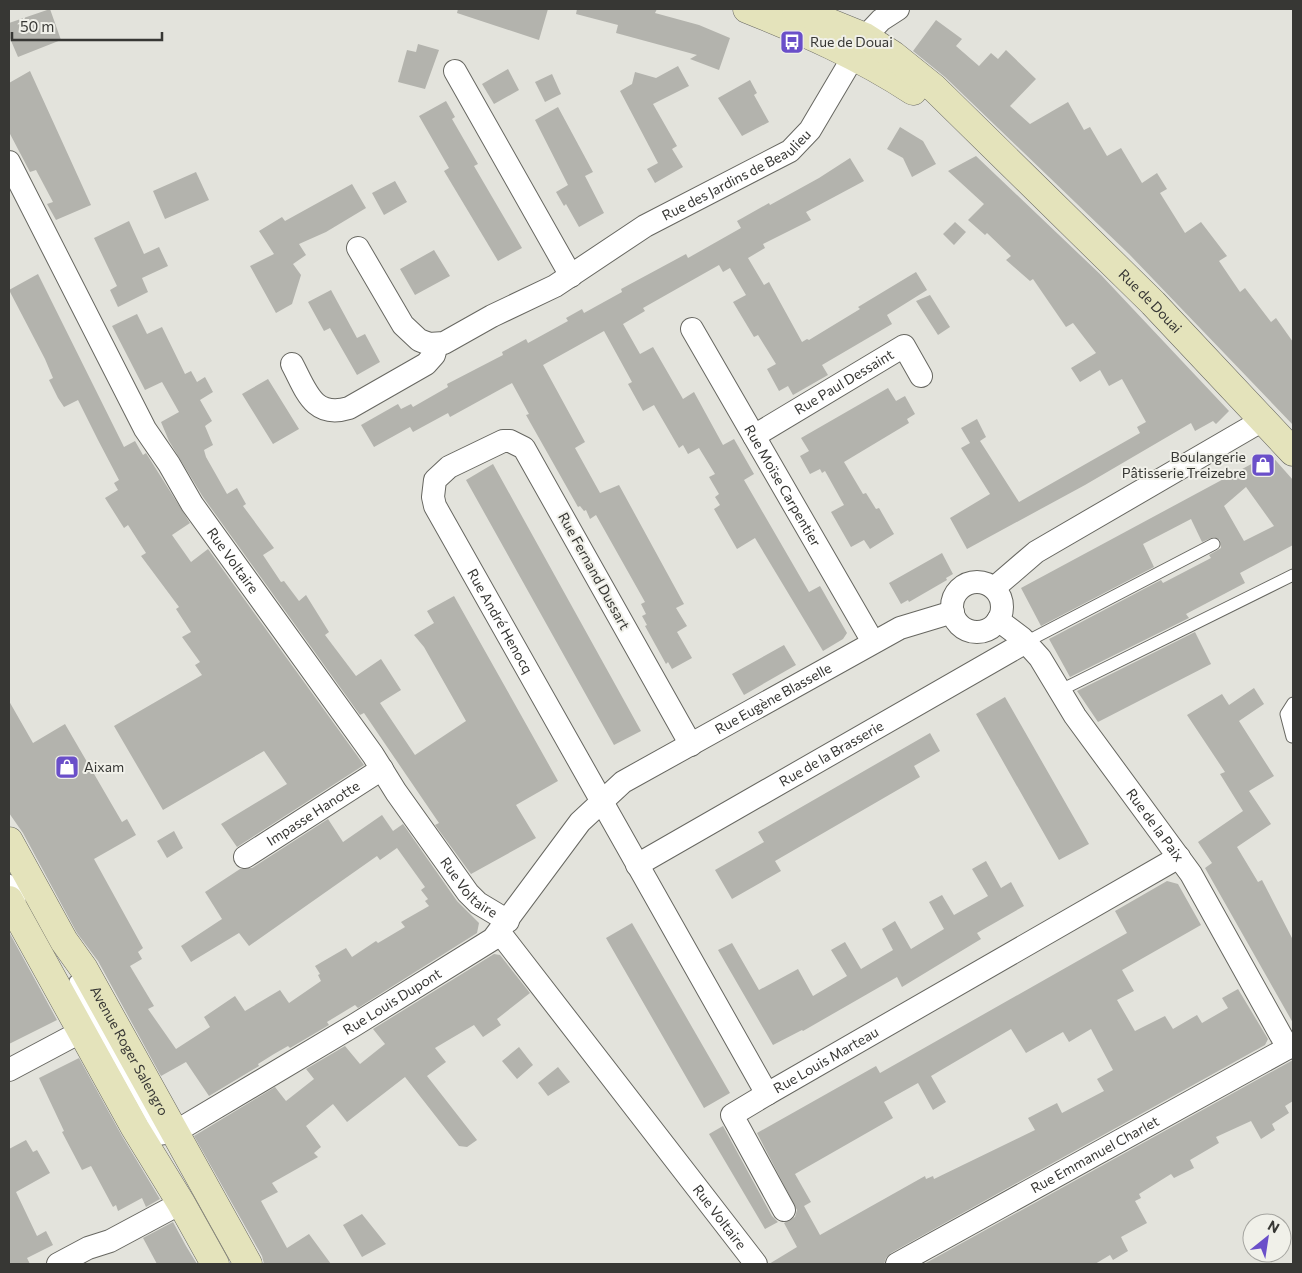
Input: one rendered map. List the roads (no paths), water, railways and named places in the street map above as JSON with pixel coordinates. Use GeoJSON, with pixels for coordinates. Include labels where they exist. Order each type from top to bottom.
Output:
{"type":"FeatureCollection","features":[{"type":"Feature","properties":{"kind":"main road","name":"Rue de Douai"},"geometry":{"type":"LineString","coordinates":[[746,9],[860,47]]}},
{"type":"Feature","properties":{"kind":"main road","name":"Rue de Douai"},"geometry":{"type":"LineString","coordinates":[[796,9],[860,47],[1000,155],[1116,265],[1293,452]]}},
{"type":"Feature","properties":{"kind":"main road","name":"Avenue Roger Salengro"},"geometry":{"type":"LineString","coordinates":[[9,841],[64,940],[84,969],[93,1020],[157,1135],[181,1203],[215,1264]]}},
{"type":"Feature","properties":{"kind":"main road","name":"Avenue Roger Salengro"},"geometry":{"type":"LineString","coordinates":[[9,900],[93,1020],[157,1135],[248,1264]]}},
{"type":"Feature","properties":{"kind":"street","name":"Rue des Jardins de Beaulieu"},"geometry":{"type":"LineString","coordinates":[[437,344],[444,344],[571,276],[645,226],[790,151],[810,130],[860,47],[881,20],[898,9]]}},
{"type":"Feature","properties":{"kind":"street"},"geometry":{"type":"LineString","coordinates":[[455,71],[571,276]]}},
{"type":"Feature","properties":{"kind":"street","name":"Rue Voltaire"},"geometry":{"type":"LineString","coordinates":[[9,162],[145,429],[201,518],[382,769],[468,893],[504,927],[756,1264]]}},
{"type":"Feature","properties":{"kind":"street"},"geometry":{"type":"LineString","coordinates":[[292,364],[314,403],[326,410],[341,411],[426,364],[434,354],[437,344],[419,340],[403,325],[358,248]]}},
{"type":"Feature","properties":{"kind":"street","name":"Rue Moïse Carpentier"},"geometry":{"type":"LineString","coordinates":[[692,329],[873,642]]}},
{"type":"Feature","properties":{"kind":"street","name":"Rue Paul Dessaint"},"geometry":{"type":"LineString","coordinates":[[754,436],[904,346],[922,376]]}},
{"type":"Feature","properties":{"kind":"street"},"geometry":{"type":"LineString","coordinates":[[994,588],[1036,552],[1264,420]]}},
{"type":"Feature","properties":{"kind":"street","name":"Rue Fernand Dussart"},"geometry":{"type":"LineString","coordinates":[[473,455],[496,443],[510,441],[524,448],[691,745]]}},
{"type":"Feature","properties":{"kind":"street","name":"Rue André Henocq"},"geometry":{"type":"LineString","coordinates":[[473,455],[449,467],[435,480],[432,497],[435,506],[600,801]]}},
{"type":"Feature","properties":{"kind":"street"},"geometry":{"type":"LineString","coordinates":[[983,582],[994,588],[1001,603],[998,620],[989,628],[972,631],[958,623],[953,612],[955,595],[967,584],[983,582]]}},
{"type":"Feature","properties":{"kind":"street","name":"Rue Eugène Blasselle"},"geometry":{"type":"LineString","coordinates":[[600,801],[623,782],[873,642],[908,624],[953,612]]}},
{"type":"Feature","properties":{"kind":"street","name":"Rue de la Paix"},"geometry":{"type":"LineString","coordinates":[[998,620],[1026,642],[1040,658],[1058,691],[1179,857],[1197,884],[1290,1046]]}},
{"type":"Feature","properties":{"kind":"street","name":"Rue de la Brasserie"},"geometry":{"type":"LineString","coordinates":[[638,865],[1026,642]]}},
{"type":"Feature","properties":{"kind":"street","name":"Impasse Hanotte"},"geometry":{"type":"LineString","coordinates":[[244,857],[382,769]]}},
{"type":"Feature","properties":{"kind":"street","name":"Rue Louis Marteau"},"geometry":{"type":"LineString","coordinates":[[600,801],[767,1094],[1179,857]]}},
{"type":"Feature","properties":{"kind":"street","name":"Rue Louis Dupont"},"geometry":{"type":"LineString","coordinates":[[157,1135],[353,1026],[493,939],[504,927],[580,822],[600,801]]}},
{"type":"Feature","properties":{"kind":"street"},"geometry":{"type":"LineString","coordinates":[[9,1070],[93,1020]]}},
{"type":"Feature","properties":{"kind":"street","name":"Rue Emmanuel Charlet"},"geometry":{"type":"LineString","coordinates":[[897,1264],[1290,1046]]}},
{"type":"Feature","properties":{"kind":"street"},"geometry":{"type":"LineString","coordinates":[[767,1094],[732,1115],[784,1210]]}},
{"type":"Feature","properties":{"kind":"street"},"geometry":{"type":"LineString","coordinates":[[58,1264],[88,1248],[110,1241],[181,1203]]}},
{"type":"Feature","properties":{"kind":"lane"},"geometry":{"type":"LineString","coordinates":[[1026,642],[1214,544]]}},
{"type":"Feature","properties":{"kind":"lane"},"geometry":{"type":"LineString","coordinates":[[1058,691],[1293,575]]}},
{"type":"Feature","properties":{"kind":"lane"},"geometry":{"type":"LineString","coordinates":[[1292,737],[1286,714],[1293,703]]}},
{"type":"Feature","properties":{"kind":"lane"},"geometry":{"type":"LineString","coordinates":[[9,861],[66,964],[93,1020]]}},
{"type":"Feature","properties":{"kind":"lane"},"geometry":{"type":"LineString","coordinates":[[9,880],[93,1020]]}},
{"type":"Feature","properties":{"kind":"lane"},"geometry":{"type":"LineString","coordinates":[[157,1135],[227,1264]]}},
{"type":"Feature","properties":{"kind":"lane"},"geometry":{"type":"LineString","coordinates":[[178,1163],[237,1264]]}},
{"type":"Feature","properties":{"kind":"place","name":"Rue de Douai"},"geometry":{"type":"Point","coordinates":[792,42]}},
{"type":"Feature","properties":{"kind":"place","name":"Boulangerie Pâtisserie Treizebre"},"geometry":{"type":"Point","coordinates":[1263,465]}},
{"type":"Feature","properties":{"kind":"place","name":"Aixam"},"geometry":{"type":"Point","coordinates":[67,767]}}]}
